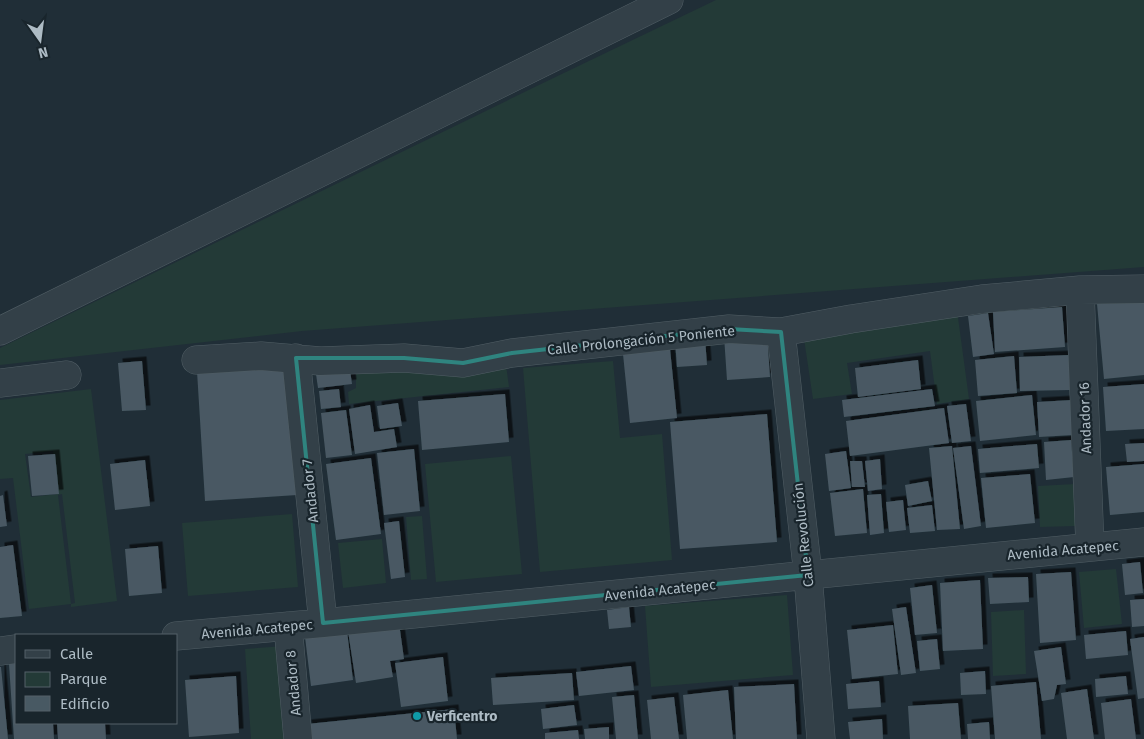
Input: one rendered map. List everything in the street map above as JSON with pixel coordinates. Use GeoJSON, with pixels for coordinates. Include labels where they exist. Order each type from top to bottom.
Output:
{"type":"FeatureCollection","features":[{"type":"Feature","properties":{"kind":"street"},"geometry":{"type":"LineString","coordinates":[[0,331],[669,0]]}},
{"type":"Feature","properties":{"kind":"street","name":"Calle Prolongación 5 Poniente"},"geometry":{"type":"LineString","coordinates":[[196,360],[261,356],[320,361],[404,358],[463,363],[512,353],[730,329],[781,332],[982,299],[1080,290],[1144,289]]}},
{"type":"Feature","properties":{"kind":"street","name":"Andador 16"},"geometry":{"type":"LineString","coordinates":[[1080,290],[1090,547]]}},
{"type":"Feature","properties":{"kind":"street","name":"Calle Revolución"},"geometry":{"type":"LineString","coordinates":[[781,332],[808,575],[821,739]]}},
{"type":"Feature","properties":{"kind":"street","name":"Andador 7"},"geometry":{"type":"LineString","coordinates":[[296,358],[323,623]]}},
{"type":"Feature","properties":{"kind":"street"},"geometry":{"type":"LineString","coordinates":[[0,383],[67,375]]}},
{"type":"Feature","properties":{"kind":"street","name":"Avenida Acatepec"},"geometry":{"type":"LineString","coordinates":[[178,636],[1144,542]]}},
{"type":"Feature","properties":{"kind":"street","name":"Andador 8"},"geometry":{"type":"LineString","coordinates":[[288,626],[298,739]]}},
{"type":"Feature","properties":{"kind":"street"},"geometry":{"type":"LineString","coordinates":[[0,651],[15,649]]}},
{"type":"Feature","properties":{"kind":"highlighted area"},"geometry":{"type":"Polygon","coordinates":[[[729,329],[781,332],[808,575],[323,623],[296,358],[404,358],[463,363],[512,353],[729,329]]]}},
{"type":"Feature","properties":{"kind":"green space"},"geometry":{"type":"Polygon","coordinates":[[[716,0],[1144,0],[1144,267],[302,331],[0,365],[0,348],[716,0]]]}},
{"type":"Feature","properties":{"kind":"green space"},"geometry":{"type":"Polygon","coordinates":[[[957,310],[969,399],[937,404],[930,351],[847,363],[852,394],[813,399],[803,332],[957,310]]]}},
{"type":"Feature","properties":{"kind":"green space"},"geometry":{"type":"Polygon","coordinates":[[[613,361],[620,438],[662,434],[672,560],[540,572],[523,368],[613,361]]]}},
{"type":"Feature","properties":{"kind":"green space"},"geometry":{"type":"Polygon","coordinates":[[[506,365],[509,387],[349,404],[348,392],[356,388],[356,370],[506,365]]]}},
{"type":"Feature","properties":{"kind":"green space"},"geometry":{"type":"Polygon","coordinates":[[[91,389],[117,601],[71,607],[71,604],[29,609],[13,478],[0,479],[0,400],[91,389]],[[53,451],[25,454],[31,497],[58,494],[53,451]],[[62,494],[58,495],[71,604],[75,603],[62,494]]]}},
{"type":"Feature","properties":{"kind":"green space"},"geometry":{"type":"Polygon","coordinates":[[[511,456],[522,574],[436,582],[425,464],[511,456]]]}},
{"type":"Feature","properties":{"kind":"green space"},"geometry":{"type":"Polygon","coordinates":[[[1075,484],[1076,526],[1040,527],[1038,486],[1075,484]]]}},
{"type":"Feature","properties":{"kind":"green space"},"geometry":{"type":"Polygon","coordinates":[[[292,514],[298,587],[188,596],[182,523],[292,514]]]}},
{"type":"Feature","properties":{"kind":"green space"},"geometry":{"type":"Polygon","coordinates":[[[422,516],[427,579],[411,580],[406,517],[422,516]]]}},
{"type":"Feature","properties":{"kind":"green space"},"geometry":{"type":"Polygon","coordinates":[[[382,539],[386,583],[343,588],[338,543],[382,539]]]}},
{"type":"Feature","properties":{"kind":"green space"},"geometry":{"type":"Polygon","coordinates":[[[1116,569],[1122,624],[1084,628],[1079,572],[1116,569]]]}},
{"type":"Feature","properties":{"kind":"green space"},"geometry":{"type":"Polygon","coordinates":[[[787,595],[793,675],[651,687],[645,606],[787,595]]]}},
{"type":"Feature","properties":{"kind":"green space"},"geometry":{"type":"Polygon","coordinates":[[[1024,610],[1026,674],[993,676],[991,612],[1024,610]]]}},
{"type":"Feature","properties":{"kind":"green space"},"geometry":{"type":"Polygon","coordinates":[[[284,646],[289,739],[251,739],[245,649],[284,646]]]}},
{"type":"Feature","properties":{"kind":"building"},"geometry":{"type":"Polygon","coordinates":[[[1144,300],[1144,375],[1104,379],[1097,304],[1144,300]]]}},
{"type":"Feature","properties":{"kind":"building"},"geometry":{"type":"Polygon","coordinates":[[[1062,307],[1065,347],[995,352],[993,312],[1062,307]]]}},
{"type":"Feature","properties":{"kind":"building"},"geometry":{"type":"Polygon","coordinates":[[[988,313],[994,354],[973,357],[968,316],[988,313]]]}},
{"type":"Feature","properties":{"kind":"building"},"geometry":{"type":"Polygon","coordinates":[[[767,333],[770,377],[727,380],[724,336],[767,333]]]}},
{"type":"Feature","properties":{"kind":"building"},"geometry":{"type":"Polygon","coordinates":[[[705,338],[707,365],[677,367],[675,340],[705,338]]]}},
{"type":"Feature","properties":{"kind":"building"},"geometry":{"type":"Polygon","coordinates":[[[670,349],[677,418],[630,423],[623,354],[670,349]]]}},
{"type":"Feature","properties":{"kind":"building"},"geometry":{"type":"Polygon","coordinates":[[[1069,355],[1070,390],[1020,391],[1019,357],[1069,355]]]}},
{"type":"Feature","properties":{"kind":"building"},"geometry":{"type":"Polygon","coordinates":[[[1014,356],[1017,393],[978,396],[975,360],[1014,356]]]}},
{"type":"Feature","properties":{"kind":"building"},"geometry":{"type":"Polygon","coordinates":[[[918,360],[921,389],[858,397],[855,368],[918,360]]]}},
{"type":"Feature","properties":{"kind":"building"},"geometry":{"type":"Polygon","coordinates":[[[142,361],[146,410],[122,411],[118,363],[142,361]]]}},
{"type":"Feature","properties":{"kind":"building"},"geometry":{"type":"Polygon","coordinates":[[[289,365],[297,495],[205,501],[197,371],[289,365]]]}},
{"type":"Feature","properties":{"kind":"building"},"geometry":{"type":"Polygon","coordinates":[[[350,370],[352,384],[318,388],[316,374],[350,370]]]}},
{"type":"Feature","properties":{"kind":"building"},"geometry":{"type":"Polygon","coordinates":[[[1144,384],[1144,429],[1106,431],[1103,387],[1144,384]]]}},
{"type":"Feature","properties":{"kind":"building"},"geometry":{"type":"Polygon","coordinates":[[[339,389],[341,407],[321,409],[319,391],[339,389]]]}},
{"type":"Feature","properties":{"kind":"building"},"geometry":{"type":"Polygon","coordinates":[[[932,389],[935,406],[844,417],[842,400],[932,389]]]}},
{"type":"Feature","properties":{"kind":"building"},"geometry":{"type":"Polygon","coordinates":[[[505,394],[509,442],[422,450],[418,401],[505,394]]]}},
{"type":"Feature","properties":{"kind":"building"},"geometry":{"type":"Polygon","coordinates":[[[1032,395],[1036,435],[980,441],[976,401],[1032,395]]]}},
{"type":"Feature","properties":{"kind":"building"},"geometry":{"type":"Polygon","coordinates":[[[1072,400],[1073,435],[1039,437],[1037,402],[1072,400]]]}},
{"type":"Feature","properties":{"kind":"building"},"geometry":{"type":"Polygon","coordinates":[[[398,403],[402,426],[380,429],[377,406],[398,403]]]}},
{"type":"Feature","properties":{"kind":"building"},"geometry":{"type":"Polygon","coordinates":[[[966,404],[971,441],[952,443],[947,406],[966,404]]]}},
{"type":"Feature","properties":{"kind":"building"},"geometry":{"type":"Polygon","coordinates":[[[370,405],[374,432],[394,429],[397,447],[355,454],[349,409],[370,405]]]}},
{"type":"Feature","properties":{"kind":"building"},"geometry":{"type":"Polygon","coordinates":[[[944,408],[949,443],[850,456],[846,421],[944,408]]]}},
{"type":"Feature","properties":{"kind":"building"},"geometry":{"type":"Polygon","coordinates":[[[346,410],[352,455],[326,458],[321,413],[346,410]]]}},
{"type":"Feature","properties":{"kind":"building"},"geometry":{"type":"Polygon","coordinates":[[[767,414],[777,542],[680,549],[670,422],[767,414]]]}},
{"type":"Feature","properties":{"kind":"building"},"geometry":{"type":"Polygon","coordinates":[[[1071,440],[1074,477],[1046,480],[1044,442],[1071,440]]]}},
{"type":"Feature","properties":{"kind":"building"},"geometry":{"type":"Polygon","coordinates":[[[1144,443],[1144,461],[1127,462],[1125,444],[1144,443]]]}},
{"type":"Feature","properties":{"kind":"building"},"geometry":{"type":"Polygon","coordinates":[[[1037,444],[1039,468],[980,473],[978,449],[1037,444]]]}},
{"type":"Feature","properties":{"kind":"building"},"geometry":{"type":"Polygon","coordinates":[[[952,446],[960,529],[937,530],[929,448],[952,446]]]}},
{"type":"Feature","properties":{"kind":"building"},"geometry":{"type":"Polygon","coordinates":[[[971,446],[981,526],[964,529],[953,448],[971,446]]]}},
{"type":"Feature","properties":{"kind":"building"},"geometry":{"type":"Polygon","coordinates":[[[414,449],[420,511],[384,515],[377,453],[414,449]]]}},
{"type":"Feature","properties":{"kind":"building"},"geometry":{"type":"Polygon","coordinates":[[[846,451],[851,488],[829,491],[825,454],[846,451]]]}},
{"type":"Feature","properties":{"kind":"building"},"geometry":{"type":"Polygon","coordinates":[[[55,454],[59,494],[32,496],[28,456],[55,454]]]}},
{"type":"Feature","properties":{"kind":"building"},"geometry":{"type":"Polygon","coordinates":[[[371,458],[381,534],[336,540],[326,464],[371,458]]]}},
{"type":"Feature","properties":{"kind":"building"},"geometry":{"type":"Polygon","coordinates":[[[880,459],[882,489],[868,491],[865,461],[880,459]]]}},
{"type":"Feature","properties":{"kind":"building"},"geometry":{"type":"Polygon","coordinates":[[[145,460],[150,506],[115,510],[110,464],[145,460]]]}},
{"type":"Feature","properties":{"kind":"building"},"geometry":{"type":"Polygon","coordinates":[[[850,461],[862,461],[865,487],[852,487],[850,461]]]}},
{"type":"Feature","properties":{"kind":"building"},"geometry":{"type":"Polygon","coordinates":[[[1144,464],[1144,512],[1110,515],[1106,467],[1144,464]]]}},
{"type":"Feature","properties":{"kind":"building"},"geometry":{"type":"Polygon","coordinates":[[[1030,474],[1035,523],[986,528],[981,478],[1030,474]]]}},
{"type":"Feature","properties":{"kind":"building"},"geometry":{"type":"Polygon","coordinates":[[[928,481],[932,501],[908,506],[905,485],[928,481]]]}},
{"type":"Feature","properties":{"kind":"building"},"geometry":{"type":"Polygon","coordinates":[[[863,489],[867,533],[835,536],[830,493],[863,489]]]}},
{"type":"Feature","properties":{"kind":"building"},"geometry":{"type":"Polygon","coordinates":[[[881,494],[884,533],[870,535],[867,495],[881,494]]]}},
{"type":"Feature","properties":{"kind":"building"},"geometry":{"type":"Polygon","coordinates":[[[3,495],[7,526],[0,527],[0,496],[3,495]]]}},
{"type":"Feature","properties":{"kind":"building"},"geometry":{"type":"Polygon","coordinates":[[[903,500],[906,530],[889,532],[886,502],[903,500]]]}},
{"type":"Feature","properties":{"kind":"building"},"geometry":{"type":"Polygon","coordinates":[[[932,505],[935,531],[910,533],[907,508],[932,505]]]}},
{"type":"Feature","properties":{"kind":"building"},"geometry":{"type":"Polygon","coordinates":[[[399,521],[405,577],[391,579],[384,523],[399,521]]]}},
{"type":"Feature","properties":{"kind":"building"},"geometry":{"type":"Polygon","coordinates":[[[13,545],[22,616],[0,618],[0,547],[13,545]]]}},
{"type":"Feature","properties":{"kind":"building"},"geometry":{"type":"Polygon","coordinates":[[[158,546],[162,593],[129,596],[125,549],[158,546]]]}},
{"type":"Feature","properties":{"kind":"building"},"geometry":{"type":"Polygon","coordinates":[[[1140,562],[1143,593],[1125,595],[1122,564],[1140,562]]]}},
{"type":"Feature","properties":{"kind":"building"},"geometry":{"type":"Polygon","coordinates":[[[1071,572],[1076,640],[1040,643],[1036,574],[1071,572]]]}},
{"type":"Feature","properties":{"kind":"building"},"geometry":{"type":"Polygon","coordinates":[[[1028,577],[1029,602],[990,604],[988,578],[1028,577]]]}},
{"type":"Feature","properties":{"kind":"building"},"geometry":{"type":"Polygon","coordinates":[[[980,580],[983,649],[943,651],[940,583],[980,580]]]}},
{"type":"Feature","properties":{"kind":"building"},"geometry":{"type":"Polygon","coordinates":[[[932,585],[937,633],[915,635],[910,588],[932,585]]]}},
{"type":"Feature","properties":{"kind":"building"},"geometry":{"type":"Polygon","coordinates":[[[1144,599],[1144,626],[1132,627],[1130,600],[1144,599]]]}},
{"type":"Feature","properties":{"kind":"building"},"geometry":{"type":"Polygon","coordinates":[[[629,607],[631,627],[609,629],[607,610],[629,607]]]}},
{"type":"Feature","properties":{"kind":"building"},"geometry":{"type":"Polygon","coordinates":[[[906,607],[916,673],[901,675],[892,609],[906,607]]]}},
{"type":"Feature","properties":{"kind":"building"},"geometry":{"type":"Polygon","coordinates":[[[399,623],[404,659],[390,661],[393,677],[356,683],[348,631],[399,623]]]}},
{"type":"Feature","properties":{"kind":"building"},"geometry":{"type":"Polygon","coordinates":[[[893,625],[898,674],[852,679],[847,630],[893,625]]]}},
{"type":"Feature","properties":{"kind":"building"},"geometry":{"type":"Polygon","coordinates":[[[347,631],[353,680],[311,686],[305,637],[347,631]]]}},
{"type":"Feature","properties":{"kind":"building"},"geometry":{"type":"Polygon","coordinates":[[[1126,631],[1128,655],[1086,659],[1084,635],[1126,631]]]}},
{"type":"Feature","properties":{"kind":"building"},"geometry":{"type":"Polygon","coordinates":[[[1144,637],[1144,698],[1138,699],[1130,639],[1144,637]]]}},
{"type":"Feature","properties":{"kind":"building"},"geometry":{"type":"Polygon","coordinates":[[[937,639],[940,669],[920,671],[917,641],[937,639]]]}},
{"type":"Feature","properties":{"kind":"building"},"geometry":{"type":"Polygon","coordinates":[[[1061,647],[1066,684],[1057,685],[1054,699],[1042,701],[1034,651],[1061,647]]]}},
{"type":"Feature","properties":{"kind":"building"},"geometry":{"type":"Polygon","coordinates":[[[443,657],[448,701],[401,707],[395,663],[443,657]]]}},
{"type":"Feature","properties":{"kind":"building"},"geometry":{"type":"Polygon","coordinates":[[[15,663],[15,724],[53,724],[54,739],[14,739],[9,664],[15,663]]]}},
{"type":"Feature","properties":{"kind":"building"},"geometry":{"type":"Polygon","coordinates":[[[631,666],[634,690],[579,696],[576,672],[631,666]]]}},
{"type":"Feature","properties":{"kind":"building"},"geometry":{"type":"Polygon","coordinates":[[[1,667],[8,739],[0,739],[1,667]]]}},
{"type":"Feature","properties":{"kind":"building"},"geometry":{"type":"Polygon","coordinates":[[[985,671],[986,694],[961,695],[960,673],[985,671]]]}},
{"type":"Feature","properties":{"kind":"building"},"geometry":{"type":"Polygon","coordinates":[[[572,673],[574,700],[493,705],[491,678],[572,673]]]}},
{"type":"Feature","properties":{"kind":"building"},"geometry":{"type":"Polygon","coordinates":[[[236,676],[239,733],[189,737],[185,680],[236,676]]]}},
{"type":"Feature","properties":{"kind":"building"},"geometry":{"type":"Polygon","coordinates":[[[1126,676],[1128,694],[1096,697],[1095,679],[1126,676]]]}},
{"type":"Feature","properties":{"kind":"building"},"geometry":{"type":"Polygon","coordinates":[[[879,681],[881,707],[848,709],[846,684],[879,681]]]}},
{"type":"Feature","properties":{"kind":"building"},"geometry":{"type":"Polygon","coordinates":[[[1036,682],[1041,739],[995,739],[991,686],[1036,682]]]}},
{"type":"Feature","properties":{"kind":"building"},"geometry":{"type":"Polygon","coordinates":[[[794,684],[797,739],[736,739],[734,687],[794,684]]]}},
{"type":"Feature","properties":{"kind":"building"},"geometry":{"type":"Polygon","coordinates":[[[1087,689],[1094,739],[1067,739],[1061,693],[1087,689]]]}},
{"type":"Feature","properties":{"kind":"building"},"geometry":{"type":"Polygon","coordinates":[[[728,690],[733,739],[687,739],[683,695],[728,690]]]}},
{"type":"Feature","properties":{"kind":"building"},"geometry":{"type":"Polygon","coordinates":[[[634,695],[638,739],[616,739],[612,697],[634,695]]]}},
{"type":"Feature","properties":{"kind":"building"},"geometry":{"type":"Polygon","coordinates":[[[674,697],[679,739],[651,739],[647,700],[674,697]]]}},
{"type":"Feature","properties":{"kind":"building"},"geometry":{"type":"Polygon","coordinates":[[[1131,699],[1136,739],[1105,739],[1101,703],[1131,699]]]}},
{"type":"Feature","properties":{"kind":"building"},"geometry":{"type":"Polygon","coordinates":[[[958,703],[961,739],[910,739],[908,706],[958,703]]]}},
{"type":"Feature","properties":{"kind":"building"},"geometry":{"type":"Polygon","coordinates":[[[574,705],[577,725],[543,729],[541,709],[574,705]]]}},
{"type":"Feature","properties":{"kind":"building","name":"Verficentro"},"geometry":{"type":"Polygon","coordinates":[[[454,709],[457,739],[309,739],[307,724],[454,709]]]}},
{"type":"Feature","properties":{"kind":"building"},"geometry":{"type":"Polygon","coordinates":[[[882,719],[883,739],[850,739],[848,722],[882,719]]]}},
{"type":"Feature","properties":{"kind":"building"},"geometry":{"type":"Polygon","coordinates":[[[989,722],[990,739],[968,739],[967,724],[989,722]]]}},
{"type":"Feature","properties":{"kind":"building"},"geometry":{"type":"Polygon","coordinates":[[[57,724],[105,724],[106,739],[58,739],[57,724]]]}},
{"type":"Feature","properties":{"kind":"building"},"geometry":{"type":"Polygon","coordinates":[[[609,727],[609,739],[585,739],[584,729],[609,727]]]}},
{"type":"Feature","properties":{"kind":"building"},"geometry":{"type":"Polygon","coordinates":[[[578,730],[579,739],[545,739],[545,733],[578,730]]]}},
{"type":"Feature","properties":{"kind":"place","name":"Verficentro"},"geometry":{"type":"Point","coordinates":[417,716]}}]}
